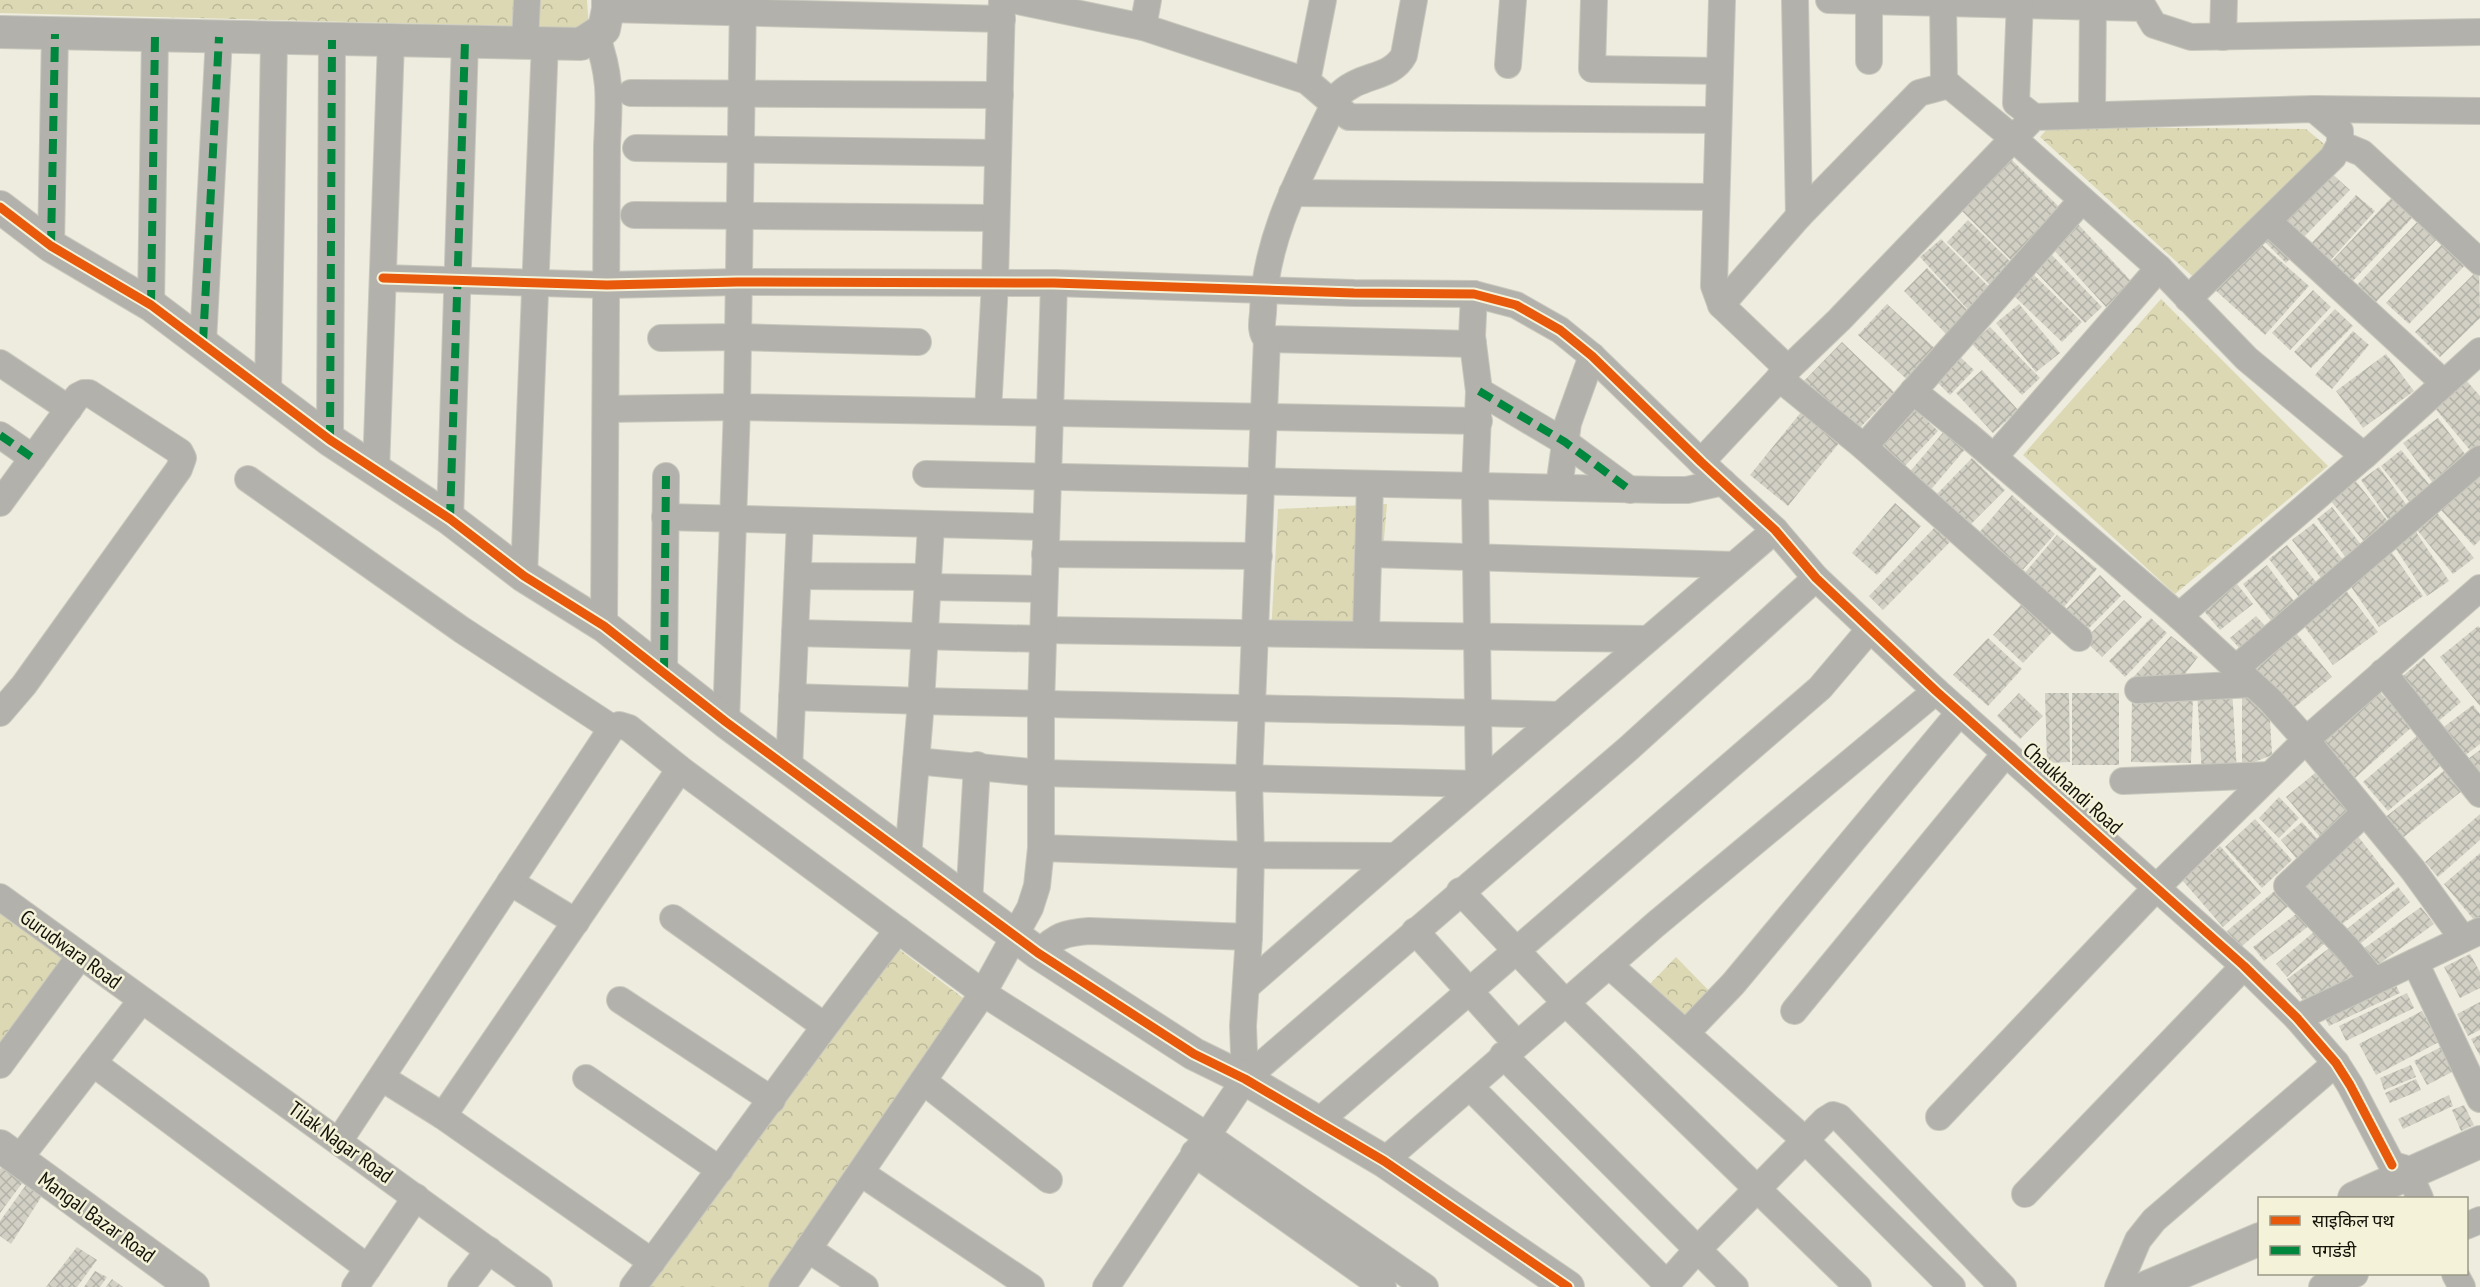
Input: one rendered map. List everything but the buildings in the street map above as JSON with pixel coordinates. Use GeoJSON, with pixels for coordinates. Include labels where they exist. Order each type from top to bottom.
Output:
{"type":"FeatureCollection","features":[{"type":"Feature","properties":{"kind":"street"},"geometry":{"type":"LineString","coordinates":[[524,576],[534,339],[535,42],[527,0]]}},
{"type":"Feature","properties":{"kind":"street"},"geometry":{"type":"LineString","coordinates":[[1143,27],[1148,0]]}},
{"type":"Feature","properties":{"kind":"street"},"geometry":{"type":"LineString","coordinates":[[1307,81],[1323,0]]}},
{"type":"Feature","properties":{"kind":"street"},"geometry":{"type":"LineString","coordinates":[[1245,1080],[1243,1026],[1249,937],[1251,855],[1249,778],[1263,482],[1267,339],[1264,337],[1262,327],[1263,290],[1278,231],[1292,194],[1338,96],[1351,83],[1393,69],[1400,61],[1404,55],[1414,0]]}},
{"type":"Feature","properties":{"kind":"street"},"geometry":{"type":"LineString","coordinates":[[1508,65],[1513,0]]}},
{"type":"Feature","properties":{"kind":"street"},"geometry":{"type":"LineString","coordinates":[[1594,0],[1592,69],[1720,71]]}},
{"type":"Feature","properties":{"kind":"street"},"geometry":{"type":"LineString","coordinates":[[1722,0],[1714,286],[1721,305],[1784,374],[2079,638]]}},
{"type":"Feature","properties":{"kind":"street"},"geometry":{"type":"LineString","coordinates":[[1796,0],[1799,216]]}},
{"type":"Feature","properties":{"kind":"street"},"geometry":{"type":"LineString","coordinates":[[1829,0],[2092,3],[2144,8],[2154,25],[2191,37],[2480,32]]}},
{"type":"Feature","properties":{"kind":"street"},"geometry":{"type":"LineString","coordinates":[[2223,37],[2224,0]]}},
{"type":"Feature","properties":{"kind":"street"},"geometry":{"type":"LineString","coordinates":[[1869,1],[1869,61]]}},
{"type":"Feature","properties":{"kind":"street"},"geometry":{"type":"LineString","coordinates":[[1943,1],[1944,81],[2013,138],[2159,268],[2247,359],[2364,456]]}},
{"type":"Feature","properties":{"kind":"street"},"geometry":{"type":"LineString","coordinates":[[2020,2],[2016,103],[2034,117],[2313,109],[2480,111]]}},
{"type":"Feature","properties":{"kind":"street"},"geometry":{"type":"LineString","coordinates":[[2092,3],[2092,115]]}},
{"type":"Feature","properties":{"kind":"street"},"geometry":{"type":"LineString","coordinates":[[0,32],[581,44],[604,14],[743,6],[1006,6],[1143,27],[1307,81],[1349,117],[1718,120]]}},
{"type":"Feature","properties":{"kind":"street"},"geometry":{"type":"LineString","coordinates":[[726,722],[737,407],[737,282],[743,6]]}},
{"type":"Feature","properties":{"kind":"street"},"geometry":{"type":"LineString","coordinates":[[988,411],[995,283],[1000,95],[1006,6]]}},
{"type":"Feature","properties":{"kind":"street"},"geometry":{"type":"LineString","coordinates":[[604,14],[605,61],[609,90],[604,626]]}},
{"type":"Feature","properties":{"kind":"street"},"geometry":{"type":"LineString","coordinates":[[51,246],[55,34]]}},
{"type":"Feature","properties":{"kind":"street"},"geometry":{"type":"LineString","coordinates":[[151,305],[155,36]]}},
{"type":"Feature","properties":{"kind":"street"},"geometry":{"type":"LineString","coordinates":[[203,342],[219,37]]}},
{"type":"Feature","properties":{"kind":"street"},"geometry":{"type":"LineString","coordinates":[[268,391],[274,39]]}},
{"type":"Feature","properties":{"kind":"street"},"geometry":{"type":"LineString","coordinates":[[330,440],[332,40]]}},
{"type":"Feature","properties":{"kind":"street"},"geometry":{"type":"LineString","coordinates":[[376,471],[391,41]]}},
{"type":"Feature","properties":{"kind":"street"},"geometry":{"type":"LineString","coordinates":[[450,519],[465,41]]}},
{"type":"Feature","properties":{"kind":"street"},"geometry":{"type":"LineString","coordinates":[[1721,305],[1799,216],[1919,93],[1949,85]]}},
{"type":"Feature","properties":{"kind":"street"},"geometry":{"type":"LineString","coordinates":[[631,93],[1000,95]]}},
{"type":"Feature","properties":{"kind":"street"},"geometry":{"type":"LineString","coordinates":[[2188,299],[2333,157],[2340,144],[2340,131],[2313,109]]}},
{"type":"Feature","properties":{"kind":"street"},"geometry":{"type":"LineString","coordinates":[[1701,462],[2034,117]]}},
{"type":"Feature","properties":{"kind":"street"},"geometry":{"type":"LineString","coordinates":[[2340,144],[2362,153],[2480,262]]}},
{"type":"Feature","properties":{"kind":"street"},"geometry":{"type":"LineString","coordinates":[[636,148],[998,153]]}},
{"type":"Feature","properties":{"kind":"street"},"geometry":{"type":"LineString","coordinates":[[1292,194],[1716,197]]}},
{"type":"Feature","properties":{"kind":"street"},"geometry":{"type":"LineString","coordinates":[[1864,447],[2082,200]]}},
{"type":"Feature","properties":{"kind":"street"},"geometry":{"type":"LineString","coordinates":[[0,207],[51,246],[151,305],[330,440],[450,519],[524,576],[604,626],[726,722],[1026,944],[1194,1054],[1245,1080],[1384,1161],[1568,1287]]}},
{"type":"Feature","properties":{"kind":"street"},"geometry":{"type":"LineString","coordinates":[[634,215],[996,218]]}},
{"type":"Feature","properties":{"kind":"street"},"geometry":{"type":"LineString","coordinates":[[2269,222],[2444,383]]}},
{"type":"Feature","properties":{"kind":"street"},"geometry":{"type":"LineString","coordinates":[[1994,457],[2159,268]]}},
{"type":"Feature","properties":{"kind":"street","name":"Chaukhandi Road"},"geometry":{"type":"LineString","coordinates":[[383,278],[607,285],[737,282],[1054,283],[1474,294],[1516,305],[1560,330],[1592,357],[1775,530],[1816,578],[1870,629],[2244,966],[2296,1018],[2336,1064],[2350,1084],[2404,1184]]}},
{"type":"Feature","properties":{"kind":"street"},"geometry":{"type":"LineString","coordinates":[[782,1287],[983,993],[1026,944],[1030,908],[1037,886],[1041,848],[1042,634],[1054,283]]}},
{"type":"Feature","properties":{"kind":"street"},"geometry":{"type":"LineString","coordinates":[[1474,294],[1471,316],[1479,391],[1475,486],[1479,784]]}},
{"type":"Feature","properties":{"kind":"street"},"geometry":{"type":"LineString","coordinates":[[661,338],[737,337],[918,342]]}},
{"type":"Feature","properties":{"kind":"street"},"geometry":{"type":"LineString","coordinates":[[1267,339],[1473,344]]}},
{"type":"Feature","properties":{"kind":"street"},"geometry":{"type":"LineString","coordinates":[[2179,616],[2364,456],[2480,351]]}},
{"type":"Feature","properties":{"kind":"street"},"geometry":{"type":"LineString","coordinates":[[1559,488],[1568,423],[1592,357]]}},
{"type":"Feature","properties":{"kind":"street"},"geometry":{"type":"LineString","coordinates":[[0,363],[69,409]]}},
{"type":"Feature","properties":{"kind":"street"},"geometry":{"type":"LineString","coordinates":[[1479,391],[1565,442],[1630,490]]}},
{"type":"Feature","properties":{"kind":"street"},"geometry":{"type":"LineString","coordinates":[[1913,391],[1994,457],[2179,616],[2244,676],[2306,740],[2413,870],[2472,935],[2296,1018]]}},
{"type":"Feature","properties":{"kind":"street"},"geometry":{"type":"LineString","coordinates":[[0,502],[78,396],[84,393],[89,393],[180,452],[183,458],[179,469],[24,685],[0,713]]}},
{"type":"Feature","properties":{"kind":"street"},"geometry":{"type":"LineString","coordinates":[[606,408],[737,407],[1479,421]]}},
{"type":"Feature","properties":{"kind":"street"},"geometry":{"type":"LineString","coordinates":[[0,435],[33,458]]}},
{"type":"Feature","properties":{"kind":"street"},"geometry":{"type":"LineString","coordinates":[[2138,690],[2244,676],[2480,459]]}},
{"type":"Feature","properties":{"kind":"street"},"geometry":{"type":"LineString","coordinates":[[926,474],[1630,490],[1687,490],[1723,482]]}},
{"type":"Feature","properties":{"kind":"street"},"geometry":{"type":"LineString","coordinates":[[664,673],[666,476]]}},
{"type":"Feature","properties":{"kind":"street"},"geometry":{"type":"LineString","coordinates":[[248,479],[462,630],[612,728]]}},
{"type":"Feature","properties":{"kind":"street"},"geometry":{"type":"LineString","coordinates":[[1366,634],[1370,484]]}},
{"type":"Feature","properties":{"kind":"street"},"geometry":{"type":"LineString","coordinates":[[664,517],[1045,528]]}},
{"type":"Feature","properties":{"kind":"street"},"geometry":{"type":"LineString","coordinates":[[789,769],[800,521]]}},
{"type":"Feature","properties":{"kind":"street"},"geometry":{"type":"LineString","coordinates":[[908,857],[921,702],[931,525]]}},
{"type":"Feature","properties":{"kind":"street"},"geometry":{"type":"LineString","coordinates":[[1246,986],[1775,530]]}},
{"type":"Feature","properties":{"kind":"street"},"geometry":{"type":"LineString","coordinates":[[1045,554],[1259,556]]}},
{"type":"Feature","properties":{"kind":"street"},"geometry":{"type":"LineString","coordinates":[[1368,554],[1734,565]]}},
{"type":"Feature","properties":{"kind":"street"},"geometry":{"type":"LineString","coordinates":[[798,576],[1044,589]]}},
{"type":"Feature","properties":{"kind":"street"},"geometry":{"type":"LineString","coordinates":[[1106,1287],[1245,1080],[1460,891],[1629,748],[1816,578]]}},
{"type":"Feature","properties":{"kind":"street"},"geometry":{"type":"LineString","coordinates":[[1939,1117],[2157,887],[2270,775],[2306,740],[2480,588]]}},
{"type":"Feature","properties":{"kind":"street"},"geometry":{"type":"LineString","coordinates":[[1318,1122],[1820,688],[1870,629]]}},
{"type":"Feature","properties":{"kind":"street"},"geometry":{"type":"LineString","coordinates":[[795,633],[925,635],[1255,633],[1648,639]]}},
{"type":"Feature","properties":{"kind":"street"},"geometry":{"type":"LineString","coordinates":[[2384,672],[2480,794]]}},
{"type":"Feature","properties":{"kind":"street"},"geometry":{"type":"LineString","coordinates":[[1384,1161],[1609,965],[1936,690]]}},
{"type":"Feature","properties":{"kind":"street"},"geometry":{"type":"LineString","coordinates":[[792,697],[1041,706],[1253,707],[1560,714]]}},
{"type":"Feature","properties":{"kind":"street"},"geometry":{"type":"LineString","coordinates":[[1686,1033],[1732,984],[1960,712]]}},
{"type":"Feature","properties":{"kind":"street"},"geometry":{"type":"LineString","coordinates":[[339,1141],[612,728],[619,725],[629,728],[680,769],[983,993],[1200,1144],[1425,1287]]}},
{"type":"Feature","properties":{"kind":"street"},"geometry":{"type":"LineString","coordinates":[[1794,1011],[2006,753]]}},
{"type":"Feature","properties":{"kind":"street"},"geometry":{"type":"LineString","coordinates":[[916,761],[977,765],[1040,773],[1479,784]]}},
{"type":"Feature","properties":{"kind":"street"},"geometry":{"type":"LineString","coordinates":[[969,903],[977,765]]}},
{"type":"Feature","properties":{"kind":"street"},"geometry":{"type":"LineString","coordinates":[[443,1116],[680,769]]}},
{"type":"Feature","properties":{"kind":"street"},"geometry":{"type":"LineString","coordinates":[[2123,782],[2270,775]]}},
{"type":"Feature","properties":{"kind":"street"},"geometry":{"type":"LineString","coordinates":[[2365,812],[2287,886],[2347,948],[2374,981]]}},
{"type":"Feature","properties":{"kind":"street"},"geometry":{"type":"LineString","coordinates":[[1041,848],[1251,855],[1396,856]]}},
{"type":"Feature","properties":{"kind":"street"},"geometry":{"type":"LineString","coordinates":[[510,882],[576,922]]}},
{"type":"Feature","properties":{"kind":"street"},"geometry":{"type":"LineString","coordinates":[[1460,891],[1566,1004],[1858,1287]]}},
{"type":"Feature","properties":{"kind":"street","name":"Gurudwara Road"},"geometry":{"type":"LineString","coordinates":[[0,897],[141,1000]]}},
{"type":"Feature","properties":{"kind":"street"},"geometry":{"type":"LineString","coordinates":[[673,918],[824,1025]]}},
{"type":"Feature","properties":{"kind":"street"},"geometry":{"type":"LineString","coordinates":[[633,1287],[772,1100],[824,1025],[898,930]]}},
{"type":"Feature","properties":{"kind":"street"},"geometry":{"type":"LineString","coordinates":[[1026,944],[1069,932],[1089,931],[1249,937]]}},
{"type":"Feature","properties":{"kind":"street"},"geometry":{"type":"LineString","coordinates":[[1415,931],[1470,992],[1510,1050],[1735,1287]]}},
{"type":"Feature","properties":{"kind":"street"},"geometry":{"type":"LineString","coordinates":[[0,1065],[80,956]]}},
{"type":"Feature","properties":{"kind":"street"},"geometry":{"type":"LineString","coordinates":[[2415,962],[2480,1099]]}},
{"type":"Feature","properties":{"kind":"street"},"geometry":{"type":"LineString","coordinates":[[1609,965],[1805,1140],[1952,1287]]}},
{"type":"Feature","properties":{"kind":"street"},"geometry":{"type":"LineString","coordinates":[[2025,1194],[2244,966]]}},
{"type":"Feature","properties":{"kind":"street"},"geometry":{"type":"LineString","coordinates":[[9,1153],[93,1063],[141,1000]]}},
{"type":"Feature","properties":{"kind":"street","name":"Tilak Nagar Road"},"geometry":{"type":"LineString","coordinates":[[141,1000],[176,1023],[539,1287]]}},
{"type":"Feature","properties":{"kind":"street"},"geometry":{"type":"LineString","coordinates":[[620,1000],[772,1100]]}},
{"type":"Feature","properties":{"kind":"street"},"geometry":{"type":"LineString","coordinates":[[93,1063],[362,1277],[416,1197]]}},
{"type":"Feature","properties":{"kind":"street"},"geometry":{"type":"LineString","coordinates":[[2118,1287],[2138,1240],[2154,1220],[2336,1064]]}},
{"type":"Feature","properties":{"kind":"street"},"geometry":{"type":"LineString","coordinates":[[382,1078],[443,1116],[652,1262]]}},
{"type":"Feature","properties":{"kind":"street"},"geometry":{"type":"LineString","coordinates":[[586,1078],[720,1170]]}},
{"type":"Feature","properties":{"kind":"street"},"geometry":{"type":"LineString","coordinates":[[923,1081],[1049,1180]]}},
{"type":"Feature","properties":{"kind":"street"},"geometry":{"type":"LineString","coordinates":[[1470,1087],[1666,1286],[1698,1249],[1805,1140],[1833,1115],[1839,1117],[2003,1287]]}},
{"type":"Feature","properties":{"kind":"street"},"geometry":{"type":"LineString","coordinates":[[2358,1197],[2404,1184],[2480,1142]]}},
{"type":"Feature","properties":{"kind":"street"},"geometry":{"type":"LineString","coordinates":[[1200,1144],[1381,1286]]}},
{"type":"Feature","properties":{"kind":"street","name":"Mangal Bazar Road"},"geometry":{"type":"LineString","coordinates":[[9,1153],[176,1282]]}},
{"type":"Feature","properties":{"kind":"street"},"geometry":{"type":"LineString","coordinates":[[861,1173],[1032,1287]]}},
{"type":"Feature","properties":{"kind":"street"},"geometry":{"type":"LineString","coordinates":[[2147,1287],[2258,1239]]}},
{"type":"Feature","properties":{"kind":"street"},"geometry":{"type":"LineString","coordinates":[[808,1249],[865,1287]]}},
{"type":"Feature","properties":{"kind":"street"},"geometry":{"type":"LineString","coordinates":[[461,1287],[489,1250]]}},
{"type":"Feature","properties":{"kind":"street"},"geometry":{"type":"LineString","coordinates":[[2322,1287],[2352,1275]]}},
{"type":"Feature","properties":{"kind":"green space"},"geometry":{"type":"Polygon","coordinates":[[[0,0],[587,0],[589,28],[0,13],[0,0]]]}},
{"type":"Feature","properties":{"kind":"green space"},"geometry":{"type":"Polygon","coordinates":[[[2049,127],[2306,129],[2336,154],[2201,284],[2040,137],[2049,127]]]}},
{"type":"Feature","properties":{"kind":"green space"},"geometry":{"type":"Polygon","coordinates":[[[2161,299],[2328,466],[2175,594],[2023,455],[2161,299]]]}},
{"type":"Feature","properties":{"kind":"green space"},"geometry":{"type":"Polygon","coordinates":[[[1387,504],[1376,634],[1271,634],[1278,509],[1387,504]]]}},
{"type":"Feature","properties":{"kind":"green space"},"geometry":{"type":"Polygon","coordinates":[[[0,914],[77,969],[0,1070],[0,914]]]}},
{"type":"Feature","properties":{"kind":"green space"},"geometry":{"type":"Polygon","coordinates":[[[896,947],[967,1001],[831,1201],[769,1287],[644,1287],[896,947]]]}},
{"type":"Feature","properties":{"kind":"green space"},"geometry":{"type":"Polygon","coordinates":[[[1676,957],[1721,1003],[1695,1030],[1648,986],[1676,957]]]}},
{"type":"Feature","properties":{"kind":"marked path"},"geometry":{"type":"LineString","coordinates":[[51,246],[55,34]]}},
{"type":"Feature","properties":{"kind":"marked path"},"geometry":{"type":"LineString","coordinates":[[151,305],[155,36]]}},
{"type":"Feature","properties":{"kind":"marked path"},"geometry":{"type":"LineString","coordinates":[[203,342],[219,37]]}},
{"type":"Feature","properties":{"kind":"marked path"},"geometry":{"type":"LineString","coordinates":[[330,440],[332,40]]}},
{"type":"Feature","properties":{"kind":"marked path"},"geometry":{"type":"LineString","coordinates":[[450,519],[465,41]]}},
{"type":"Feature","properties":{"kind":"marked path"},"geometry":{"type":"LineString","coordinates":[[1479,391],[1565,442],[1630,490]]}},
{"type":"Feature","properties":{"kind":"marked path"},"geometry":{"type":"LineString","coordinates":[[0,435],[33,458]]}},
{"type":"Feature","properties":{"kind":"marked path"},"geometry":{"type":"LineString","coordinates":[[664,673],[666,476]]}},
{"type":"Feature","properties":{"kind":"cycle path"},"geometry":{"type":"LineString","coordinates":[[0,207],[51,246],[151,305],[330,440],[450,519],[524,576],[604,626],[726,722],[1038,953],[1194,1054],[1245,1079],[1384,1161],[1568,1287]]}},
{"type":"Feature","properties":{"kind":"cycle path"},"geometry":{"type":"LineString","coordinates":[[383,278],[607,285],[737,282],[1054,283],[1354,293],[1474,294],[1516,305],[1560,330],[1592,356],[1775,530],[1816,578],[1936,691],[2244,966],[2297,1018],[2336,1063],[2392,1165]]}}]}
